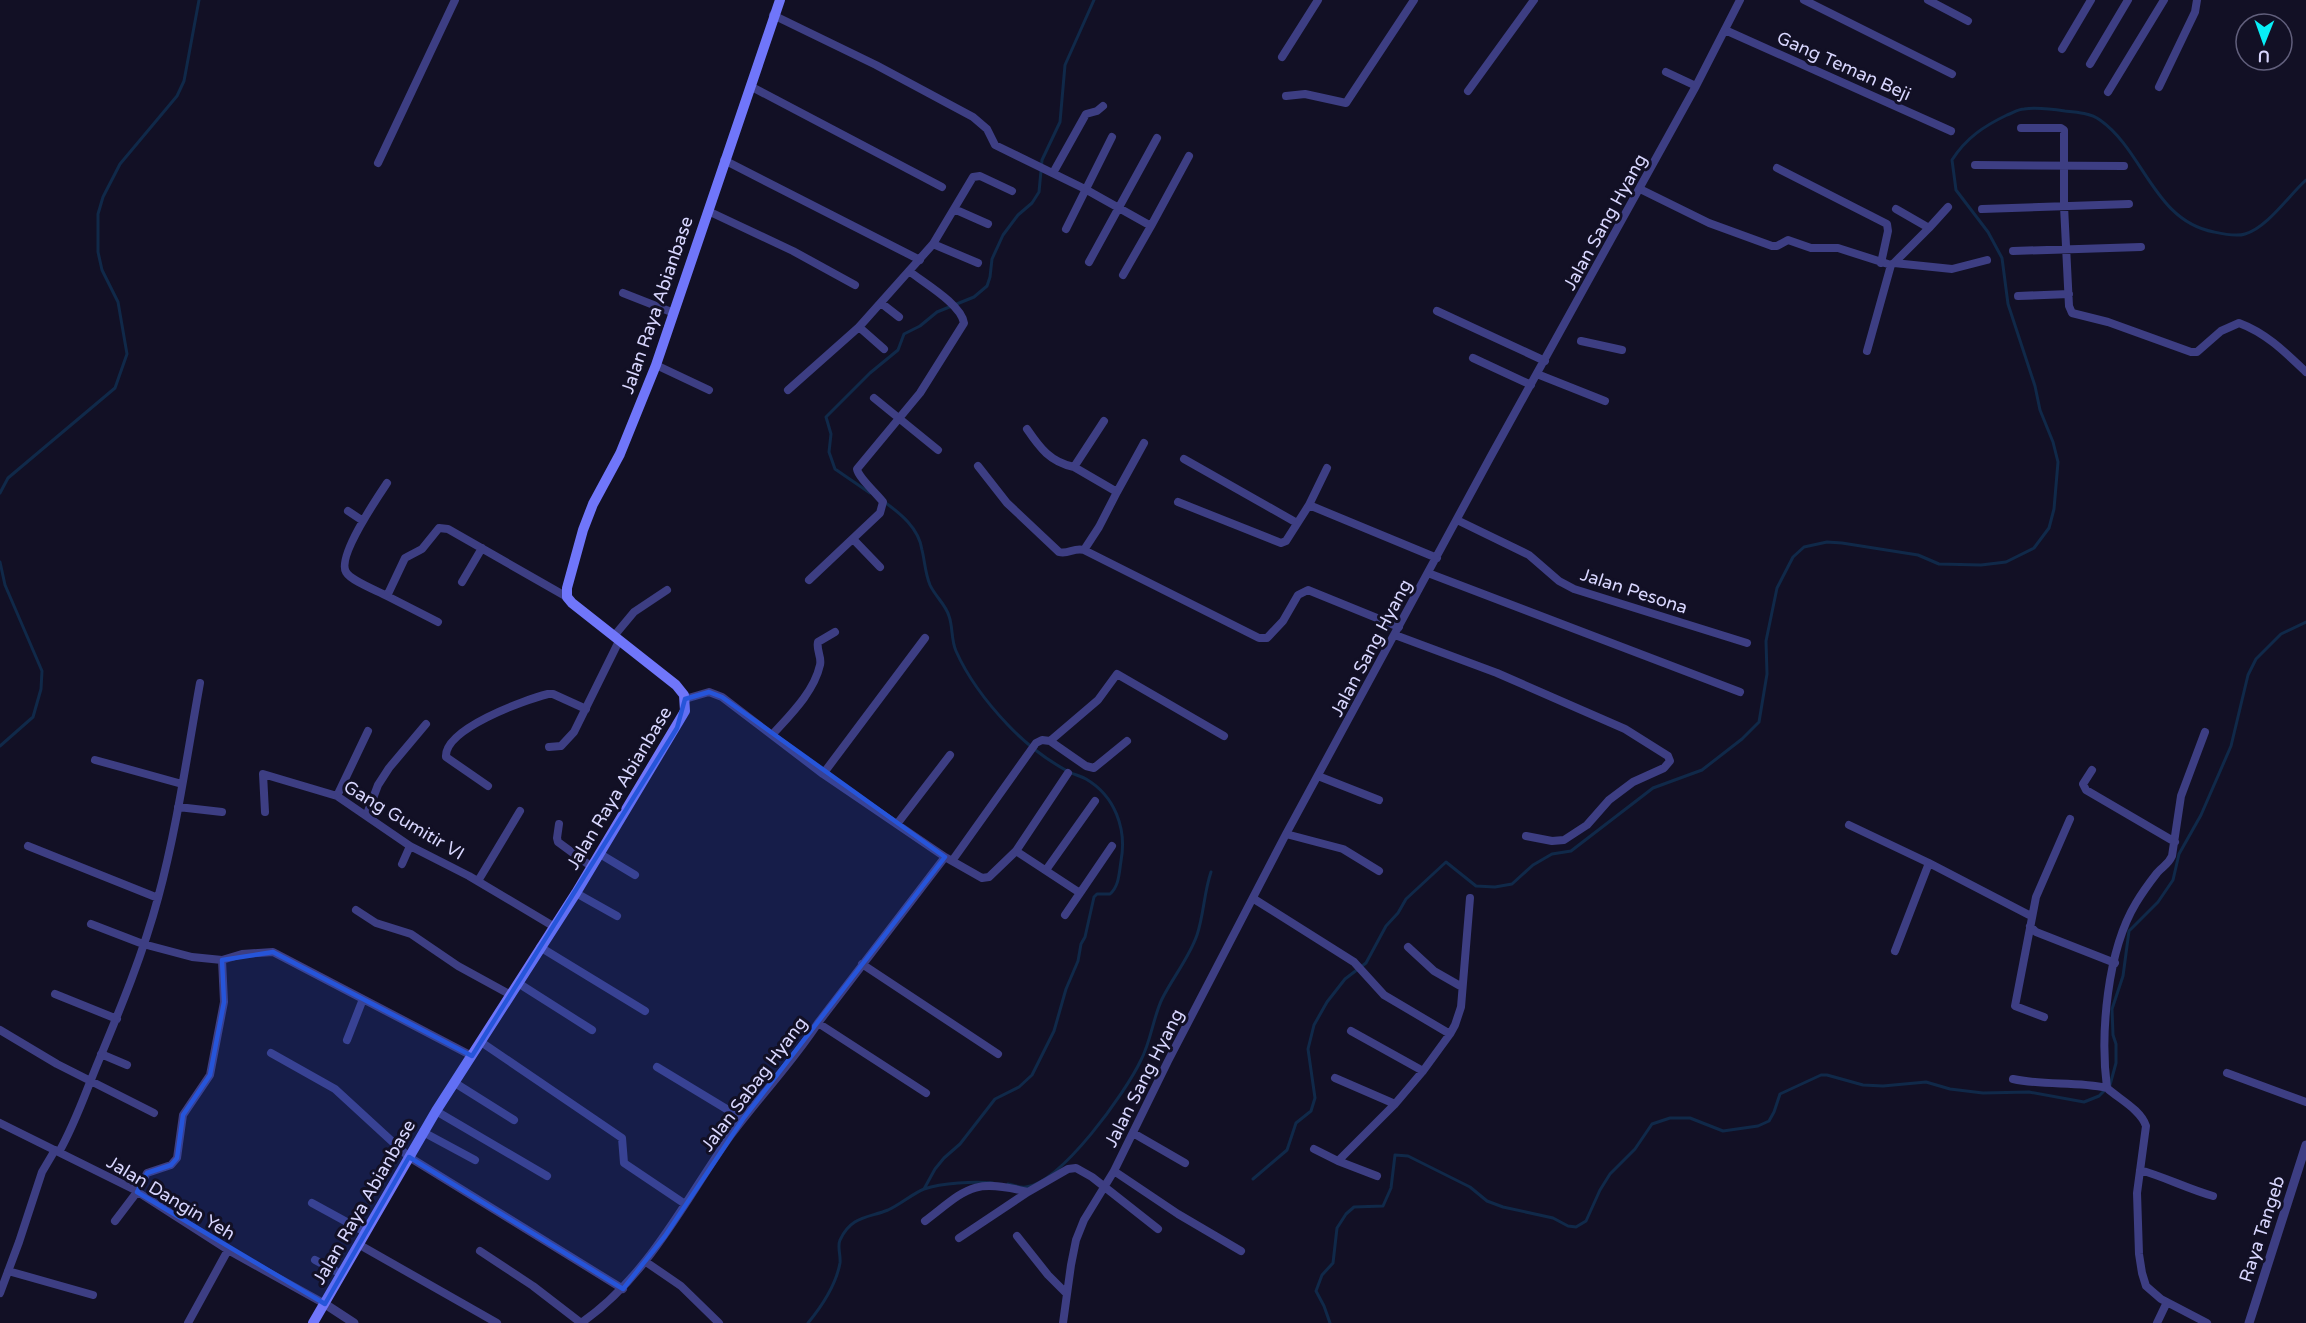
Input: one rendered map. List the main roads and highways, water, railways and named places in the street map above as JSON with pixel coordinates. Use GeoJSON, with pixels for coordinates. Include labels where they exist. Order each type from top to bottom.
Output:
{"type":"FeatureCollection","features":[{"type":"Feature","properties":{"kind":"main road","name":"Jalan Raya Abianbase"},"geometry":{"type":"LineString","coordinates":[[314,1323],[423,1132],[576,893],[685,711],[686,699],[676,686],[567,597],[574,560],[590,513],[620,454],[656,365],[773,15],[780,0]]}},
{"type":"Feature","properties":{"kind":"waterway"},"geometry":{"type":"LineString","coordinates":[[0,493],[8,478],[115,388],[127,354],[118,302],[102,270],[98,252],[98,214],[103,197],[120,164],[177,96],[184,81],[199,0]]}},
{"type":"Feature","properties":{"kind":"waterway"},"geometry":{"type":"LineString","coordinates":[[870,493],[835,469],[829,452],[831,434],[826,417],[870,373],[898,350],[904,334],[920,326],[937,312],[974,297],[987,286],[992,259],[1003,235],[1039,192],[1042,160],[1060,122],[1065,65],[1094,0]]}},
{"type":"Feature","properties":{"kind":"waterway"},"geometry":{"type":"LineString","coordinates":[[1253,1179],[1287,1150],[1296,1123],[1311,1111],[1315,1098],[1308,1049],[1314,1025],[1327,1002],[1345,979],[1366,963],[1386,926],[1398,913],[1406,899],[1446,862],[1476,886],[1495,887],[1512,884],[1533,865],[1552,854],[1571,851],[1653,788],[1702,770],[1742,739],[1759,722],[1767,674],[1766,641],[1777,588],[1793,557],[1804,547],[1827,542],[1842,543],[1918,555],[1939,564],[1981,565],[2006,562],[2034,548],[2049,528],[2054,509],[2058,462],[2053,442],[2040,410],[2035,386],[2008,304],[2002,258],[1988,232],[1956,190],[1952,160],[1969,139],[1991,124],[2022,109],[2050,109],[2079,112],[2092,116],[2115,133],[2163,200],[2177,214],[2194,225],[2230,235],[2253,231],[2306,180]]}},
{"type":"Feature","properties":{"kind":"waterway"},"geometry":{"type":"LineString","coordinates":[[883,501],[902,516],[917,535],[930,585],[949,616],[956,651],[979,690],[1001,717],[1029,745],[1069,772],[1086,779],[1105,794],[1117,814],[1122,837],[1117,883],[1110,894],[1097,894],[1094,897],[1078,961],[1066,989],[1054,1031],[1032,1075],[1019,1087],[995,1099],[960,1144],[935,1169],[924,1189]]}},
{"type":"Feature","properties":{"kind":"waterway"},"geometry":{"type":"LineString","coordinates":[[0,562],[5,585],[42,671],[41,689],[33,717],[0,746]]}},
{"type":"Feature","properties":{"kind":"waterway"},"geometry":{"type":"LineString","coordinates":[[1330,1323],[1316,1291],[1322,1275],[1333,1263],[1337,1228],[1346,1214],[1354,1207],[1383,1206],[1391,1188],[1395,1155],[1408,1156],[1470,1187],[1487,1201],[1503,1207],[1553,1218],[1568,1226],[1576,1227],[1586,1221],[1610,1174],[1635,1149],[1652,1124],[1670,1118],[1690,1118],[1723,1131],[1758,1126],[1769,1121],[1780,1094],[1821,1075],[1863,1085],[1883,1086],[1926,1082],[1950,1089],[1983,1093],[2029,1092],[2084,1102],[2099,1096],[2110,1085],[2116,1063],[2112,1009],[2123,976],[2129,931],[2158,902],[2173,880],[2179,854],[2201,815],[2231,746],[2248,675],[2256,659],[2281,634],[2306,622]]}},
{"type":"Feature","properties":{"kind":"waterway"},"geometry":{"type":"LineString","coordinates":[[1008,1184],[1026,1187],[1041,1181],[1057,1170],[1091,1134],[1122,1093],[1144,1053],[1162,999],[1194,943],[1211,872]]}},
{"type":"Feature","properties":{"kind":"waterway"},"geometry":{"type":"LineString","coordinates":[[808,1323],[832,1287],[840,1263],[840,1240],[849,1226],[888,1210],[924,1189],[958,1183],[993,1183]]}}]}
